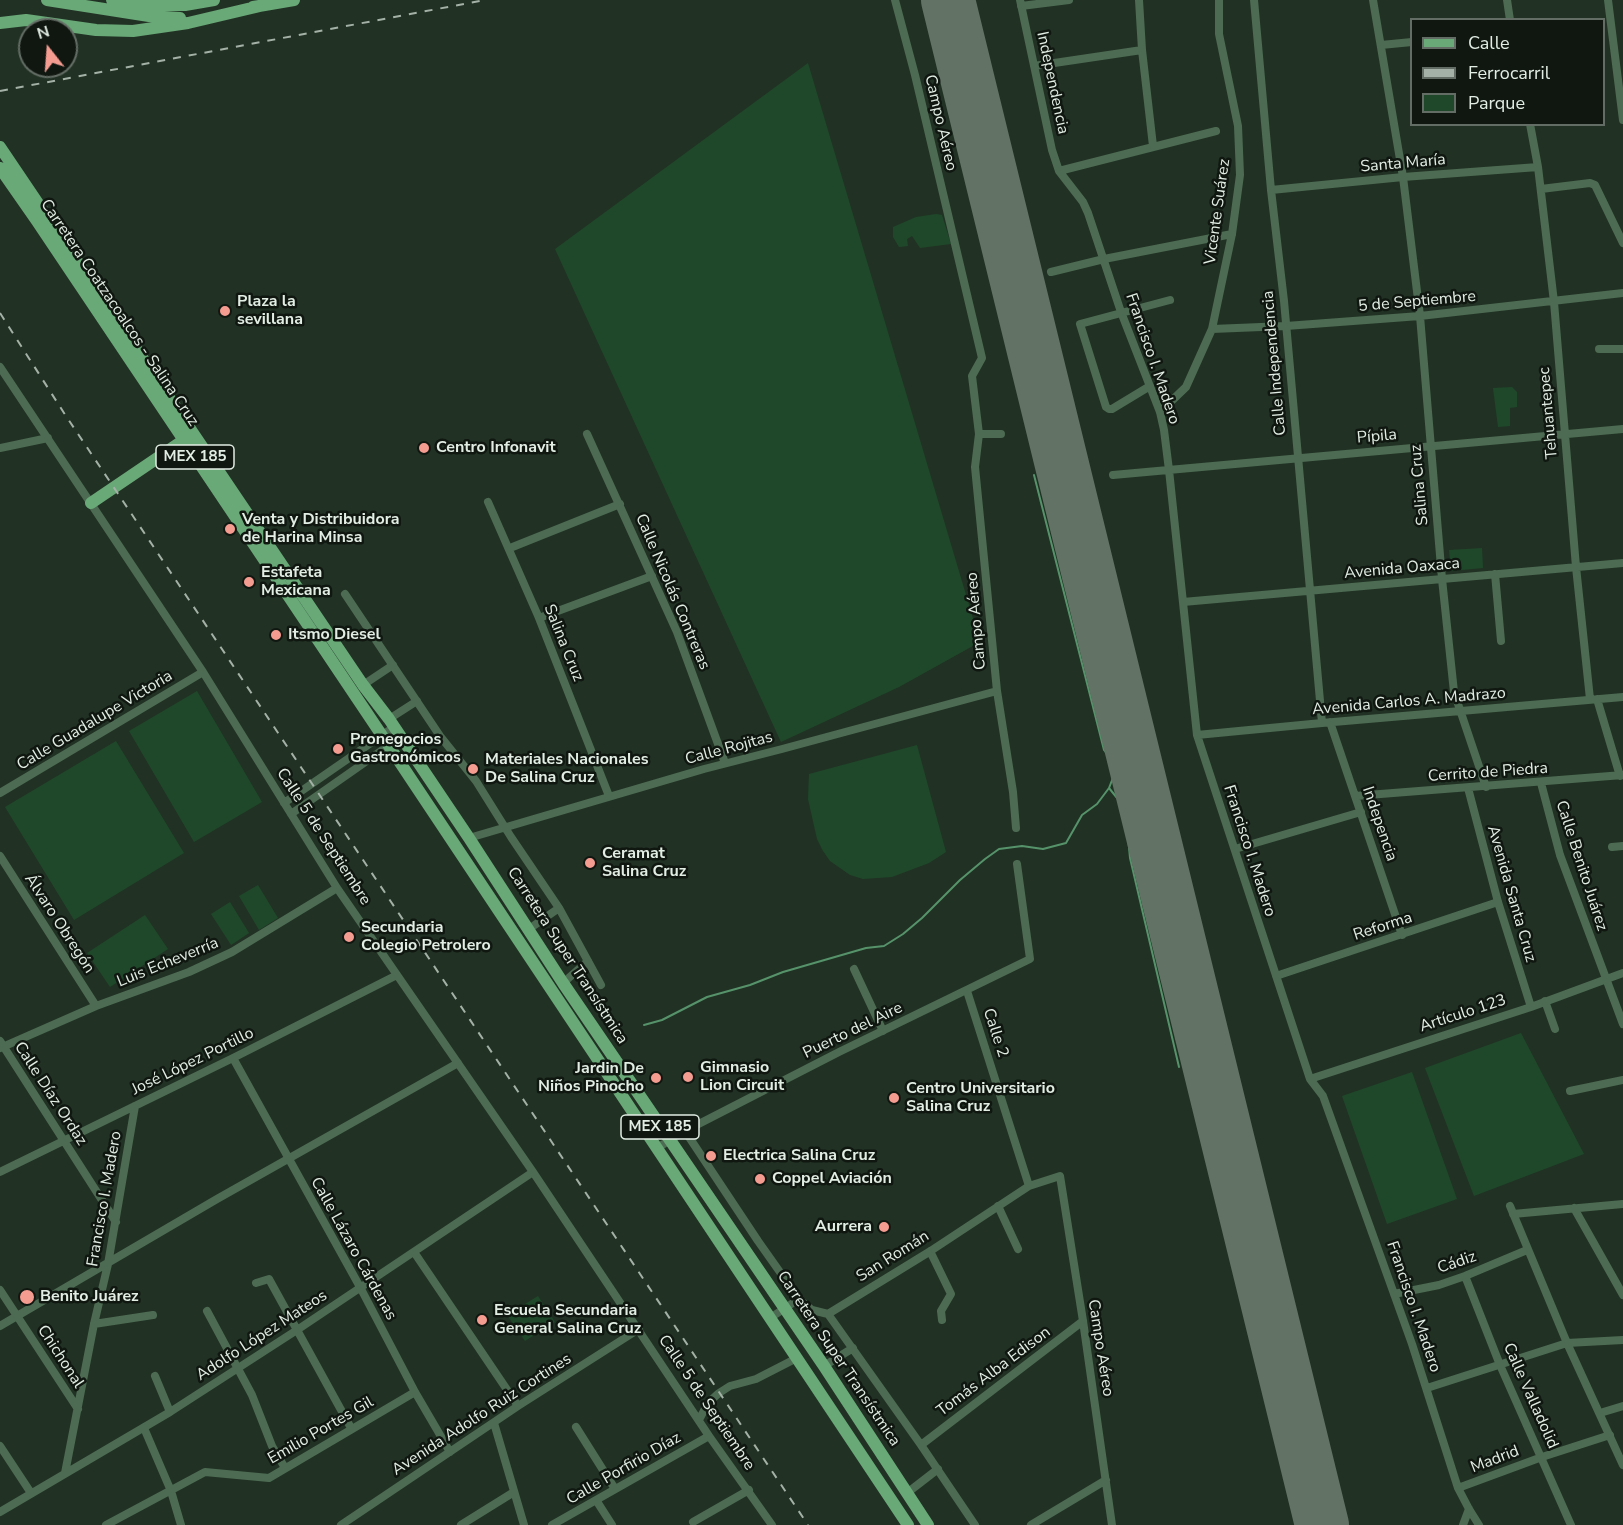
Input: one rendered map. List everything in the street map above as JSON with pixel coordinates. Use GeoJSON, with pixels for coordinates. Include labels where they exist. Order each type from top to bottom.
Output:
{"type":"FeatureCollection","features":[{"type":"Feature","properties":{"kind":"main road"},"geometry":{"type":"LineString","coordinates":[[47,0],[172,19],[294,0]]}},
{"type":"Feature","properties":{"kind":"main road"},"geometry":{"type":"LineString","coordinates":[[112,0],[150,5],[185,5],[214,0]]}},
{"type":"Feature","properties":{"kind":"main road"},"geometry":{"type":"LineString","coordinates":[[0,23],[26,20],[96,30],[133,32],[188,23],[260,6]]}},
{"type":"Feature","properties":{"kind":"main road","name":"Carretera Super Transístmica"},"geometry":{"type":"LineString","coordinates":[[0,147],[190,438],[469,838],[563,983],[824,1366],[928,1525]]}},
{"type":"Feature","properties":{"kind":"main road","name":"Carretera Coatzacoalcos - Salina Cruz"},"geometry":{"type":"LineString","coordinates":[[0,168],[190,438],[386,741]]}},
{"type":"Feature","properties":{"kind":"main road","name":"MEX 185"},"geometry":{"type":"LineString","coordinates":[[91,503],[190,438]]}},
{"type":"Feature","properties":{"kind":"main road","name":"Carretera Super Transístmica"},"geometry":{"type":"LineString","coordinates":[[386,741],[908,1525]]}},
{"type":"Feature","properties":{"kind":"street","name":"Campo Aéreo"},"geometry":{"type":"LineString","coordinates":[[896,0],[982,358],[972,376],[979,434],[975,467],[997,691],[1013,792],[1016,828]]}},
{"type":"Feature","properties":{"kind":"street"},"geometry":{"type":"LineString","coordinates":[[1020,3],[1069,0]]}},
{"type":"Feature","properties":{"kind":"street"},"geometry":{"type":"LineString","coordinates":[[1139,0],[1153,146]]}},
{"type":"Feature","properties":{"kind":"street","name":"Vicente Suárez"},"geometry":{"type":"LineString","coordinates":[[1160,412],[1186,387],[1212,329],[1232,234],[1240,175],[1238,126],[1219,34],[1219,0]]}},
{"type":"Feature","properties":{"kind":"street","name":"Calle Independencia"},"geometry":{"type":"LineString","coordinates":[[1254,0],[1310,591],[1326,722]]}},
{"type":"Feature","properties":{"kind":"street","name":"Salina Cruz"},"geometry":{"type":"LineString","coordinates":[[1373,0],[1403,177],[1420,316],[1454,692],[1486,787]]}},
{"type":"Feature","properties":{"kind":"street"},"geometry":{"type":"LineString","coordinates":[[1507,0],[1510,18]]}},
{"type":"Feature","properties":{"kind":"street"},"geometry":{"type":"LineString","coordinates":[[1608,0],[1621,76],[1623,120]]}},
{"type":"Feature","properties":{"kind":"street","name":"Independencia"},"geometry":{"type":"LineString","coordinates":[[1020,3],[1052,150],[1059,171]]}},
{"type":"Feature","properties":{"kind":"street"},"geometry":{"type":"LineString","coordinates":[[1381,45],[1410,42]]}},
{"type":"Feature","properties":{"kind":"street"},"geometry":{"type":"LineString","coordinates":[[1034,66],[1142,50]]}},
{"type":"Feature","properties":{"kind":"street","name":"Tehuantepec"},"geometry":{"type":"LineString","coordinates":[[1530,126],[1541,189],[1554,302],[1576,567],[1593,699],[1621,776]]}},
{"type":"Feature","properties":{"kind":"street"},"geometry":{"type":"LineString","coordinates":[[1059,171],[1216,131]]}},
{"type":"Feature","properties":{"kind":"street","name":"Santa María"},"geometry":{"type":"LineString","coordinates":[[1271,190],[1538,167]]}},
{"type":"Feature","properties":{"kind":"street","name":"Francisco I. Madero"},"geometry":{"type":"LineString","coordinates":[[1059,171],[1083,202],[1121,312],[1160,412],[1169,470],[1197,735],[1310,1079],[1323,1096],[1427,1388],[1458,1488],[1479,1525]]}},
{"type":"Feature","properties":{"kind":"street"},"geometry":{"type":"LineString","coordinates":[[1541,189],[1590,183],[1595,185],[1623,243]]}},
{"type":"Feature","properties":{"kind":"street"},"geometry":{"type":"LineString","coordinates":[[1051,272],[1104,259],[1232,234]]}},
{"type":"Feature","properties":{"kind":"street","name":"5 de Septiembre"},"geometry":{"type":"LineString","coordinates":[[1212,329],[1420,316],[1623,293]]}},
{"type":"Feature","properties":{"kind":"street"},"geometry":{"type":"LineString","coordinates":[[1149,386],[1112,409],[1108,409],[1080,324],[1170,300]]}},
{"type":"Feature","properties":{"kind":"street"},"geometry":{"type":"LineString","coordinates":[[1599,349],[1623,349]]}},
{"type":"Feature","properties":{"kind":"street","name":"Calle 5 de Septiembre"},"geometry":{"type":"LineString","coordinates":[[0,367],[4,379],[48,438],[203,672],[337,888],[772,1525]]}},
{"type":"Feature","properties":{"kind":"street","name":"Pípila"},"geometry":{"type":"LineString","coordinates":[[1113,475],[1623,429]]}},
{"type":"Feature","properties":{"kind":"street","name":"Calle Nicolás Contreras"},"geometry":{"type":"LineString","coordinates":[[587,434],[677,632],[725,763]]}},
{"type":"Feature","properties":{"kind":"street"},"geometry":{"type":"LineString","coordinates":[[979,434],[1001,434]]}},
{"type":"Feature","properties":{"kind":"street"},"geometry":{"type":"LineString","coordinates":[[0,448],[48,438]]}},
{"type":"Feature","properties":{"kind":"street","name":"Salina Cruz"},"geometry":{"type":"LineString","coordinates":[[488,502],[539,618],[609,796]]}},
{"type":"Feature","properties":{"kind":"street"},"geometry":{"type":"LineString","coordinates":[[510,548],[620,504]]}},
{"type":"Feature","properties":{"kind":"street","name":"Avenida Oaxaca"},"geometry":{"type":"LineString","coordinates":[[1183,602],[1623,563]]}},
{"type":"Feature","properties":{"kind":"street"},"geometry":{"type":"LineString","coordinates":[[1495,574],[1501,641]]}},
{"type":"Feature","properties":{"kind":"street"},"geometry":{"type":"LineString","coordinates":[[539,618],[652,576]]}},
{"type":"Feature","properties":{"kind":"street"},"geometry":{"type":"LineString","coordinates":[[345,594],[440,736],[476,781],[559,908],[602,985]]}},
{"type":"Feature","properties":{"kind":"street"},"geometry":{"type":"LineString","coordinates":[[363,685],[393,665]]}},
{"type":"Feature","properties":{"kind":"street","name":"Calle Guadalupe Victoria"},"geometry":{"type":"LineString","coordinates":[[0,793],[203,672]]}},
{"type":"Feature","properties":{"kind":"street","name":"Calle Rojitas"},"geometry":{"type":"LineString","coordinates":[[469,838],[725,763],[997,691]]}},
{"type":"Feature","properties":{"kind":"street","name":"Avenida Carlos A. Madrazo"},"geometry":{"type":"LineString","coordinates":[[1197,735],[1623,697]]}},
{"type":"Feature","properties":{"kind":"street"},"geometry":{"type":"LineString","coordinates":[[291,814],[386,741],[417,701]]}},
{"type":"Feature","properties":{"kind":"street","name":"Indepencia"},"geometry":{"type":"LineString","coordinates":[[1326,722],[1355,796],[1402,935]]}},
{"type":"Feature","properties":{"kind":"street"},"geometry":{"type":"LineString","coordinates":[[284,803],[386,741],[394,728]]}},
{"type":"Feature","properties":{"kind":"street","name":"Cerrito de Piedra"},"geometry":{"type":"LineString","coordinates":[[1355,796],[1621,776]]}},
{"type":"Feature","properties":{"kind":"street","name":"Calle Benito Juárez"},"geometry":{"type":"LineString","coordinates":[[1541,783],[1560,855],[1623,1024]]}},
{"type":"Feature","properties":{"kind":"street","name":"Avenida Santa Cruz"},"geometry":{"type":"LineString","coordinates":[[1468,788],[1498,902],[1531,1007]]}},
{"type":"Feature","properties":{"kind":"street"},"geometry":{"type":"LineString","coordinates":[[1235,849],[1360,812]]}},
{"type":"Feature","properties":{"kind":"street"},"geometry":{"type":"LineString","coordinates":[[1612,847],[1623,846]]}},
{"type":"Feature","properties":{"kind":"street","name":"Álvaro Obregón"},"geometry":{"type":"LineString","coordinates":[[0,856],[96,1006]]}},
{"type":"Feature","properties":{"kind":"street","name":"Puerto del Aire"},"geometry":{"type":"LineString","coordinates":[[657,1148],[685,1131],[1030,959],[1017,864]]}},
{"type":"Feature","properties":{"kind":"street","name":"Luis Echeverría"},"geometry":{"type":"LineString","coordinates":[[1,1045],[96,1006],[189,972],[232,952],[337,888]]}},
{"type":"Feature","properties":{"kind":"street","name":"Reforma"},"geometry":{"type":"LineString","coordinates":[[1276,976],[1498,902]]}},
{"type":"Feature","properties":{"kind":"street"},"geometry":{"type":"LineString","coordinates":[[529,929],[559,908]]}},
{"type":"Feature","properties":{"kind":"street"},"geometry":{"type":"LineString","coordinates":[[563,983],[588,961]]}},
{"type":"Feature","properties":{"kind":"street"},"geometry":{"type":"LineString","coordinates":[[854,969],[883,1031]]}},
{"type":"Feature","properties":{"kind":"street","name":"Artículo 123"},"geometry":{"type":"LineString","coordinates":[[1310,1079],[1531,1007],[1623,973]]}},
{"type":"Feature","properties":{"kind":"street","name":"José López Portillo"},"geometry":{"type":"LineString","coordinates":[[0,1173],[397,975]]}},
{"type":"Feature","properties":{"kind":"street","name":"Calle 2"},"geometry":{"type":"LineString","coordinates":[[967,991],[1029,1186]]}},
{"type":"Feature","properties":{"kind":"street"},"geometry":{"type":"LineString","coordinates":[[1545,1001],[1555,1029]]}},
{"type":"Feature","properties":{"kind":"street","name":"Calle Díaz Ordaz"},"geometry":{"type":"LineString","coordinates":[[1,1045],[65,1140],[116,1222]]}},
{"type":"Feature","properties":{"kind":"street","name":"Calle Lázaro Cárdenas"},"geometry":{"type":"LineString","coordinates":[[233,1058],[450,1452]]}},
{"type":"Feature","properties":{"kind":"street"},"geometry":{"type":"LineString","coordinates":[[0,1326],[288,1158],[458,1063]]}},
{"type":"Feature","properties":{"kind":"street"},"geometry":{"type":"LineString","coordinates":[[1570,1091],[1623,1080]]}},
{"type":"Feature","properties":{"kind":"street","name":"Francisco I. Madero"},"geometry":{"type":"LineString","coordinates":[[65,1473],[108,1264],[135,1106]]}},
{"type":"Feature","properties":{"kind":"street"},"geometry":{"type":"LineString","coordinates":[[685,1131],[799,1299],[812,1310],[828,1314],[975,1525]]}},
{"type":"Feature","properties":{"kind":"street","name":"Adolfo López Mateos"},"geometry":{"type":"LineString","coordinates":[[0,1512],[170,1412],[533,1172]]}},
{"type":"Feature","properties":{"kind":"street","name":"Campo Aéreo"},"geometry":{"type":"LineString","coordinates":[[1060,1176],[1112,1525]]}},
{"type":"Feature","properties":{"kind":"street","name":"San Román"},"geometry":{"type":"LineString","coordinates":[[828,1314],[1029,1186],[1060,1176]]}},
{"type":"Feature","properties":{"kind":"street"},"geometry":{"type":"LineString","coordinates":[[1623,1204],[1511,1210],[1567,1343],[1623,1465]]}},
{"type":"Feature","properties":{"kind":"street"},"geometry":{"type":"LineString","coordinates":[[998,1206],[1018,1249]]}},
{"type":"Feature","properties":{"kind":"street"},"geometry":{"type":"LineString","coordinates":[[1574,1208],[1623,1295]]}},
{"type":"Feature","properties":{"kind":"street","name":"Cádiz"},"geometry":{"type":"LineString","coordinates":[[1394,1294],[1438,1285],[1527,1250]]}},
{"type":"Feature","properties":{"kind":"street"},"geometry":{"type":"LineString","coordinates":[[930,1251],[951,1294],[941,1311],[942,1320]]}},
{"type":"Feature","properties":{"kind":"street"},"geometry":{"type":"LineString","coordinates":[[414,1252],[518,1407]]}},
{"type":"Feature","properties":{"kind":"street","name":"Calle Valladolid"},"geometry":{"type":"LineString","coordinates":[[1465,1276],[1500,1365],[1571,1525]]}},
{"type":"Feature","properties":{"kind":"street"},"geometry":{"type":"LineString","coordinates":[[256,1283],[268,1279],[351,1428]]}},
{"type":"Feature","properties":{"kind":"street","name":"Chichonal"},"geometry":{"type":"LineString","coordinates":[[0,1290],[78,1409]]}},
{"type":"Feature","properties":{"kind":"street"},"geometry":{"type":"LineString","coordinates":[[770,1318],[799,1299]]}},
{"type":"Feature","properties":{"kind":"street"},"geometry":{"type":"LineString","coordinates":[[207,1311],[261,1414],[272,1446],[285,1468]]}},
{"type":"Feature","properties":{"kind":"street"},"geometry":{"type":"LineString","coordinates":[[94,1324],[153,1315]]}},
{"type":"Feature","properties":{"kind":"street","name":"Tomás Alba Edison"},"geometry":{"type":"LineString","coordinates":[[921,1445],[1083,1322]]}},
{"type":"Feature","properties":{"kind":"street","name":"Avenida Adolfo Ruiz Cortines"},"geometry":{"type":"LineString","coordinates":[[341,1525],[639,1329]]}},
{"type":"Feature","properties":{"kind":"street"},"geometry":{"type":"LineString","coordinates":[[1427,1388],[1567,1343],[1623,1340]]}},
{"type":"Feature","properties":{"kind":"street"},"geometry":{"type":"LineString","coordinates":[[824,1366],[853,1348]]}},
{"type":"Feature","properties":{"kind":"street"},"geometry":{"type":"LineString","coordinates":[[699,1420],[708,1403],[730,1386],[756,1379],[797,1358]]}},
{"type":"Feature","properties":{"kind":"street"},"geometry":{"type":"LineString","coordinates":[[155,1376],[170,1412]]}},
{"type":"Feature","properties":{"kind":"street","name":"Emilio Portes Gil"},"geometry":{"type":"LineString","coordinates":[[106,1525],[205,1472],[269,1478],[415,1392]]}},
{"type":"Feature","properties":{"kind":"street"},"geometry":{"type":"LineString","coordinates":[[1600,1413],[1623,1406]]}},
{"type":"Feature","properties":{"kind":"street"},"geometry":{"type":"LineString","coordinates":[[494,1423],[524,1525]]}},
{"type":"Feature","properties":{"kind":"street"},"geometry":{"type":"LineString","coordinates":[[576,1427],[615,1489]]}},
{"type":"Feature","properties":{"kind":"street"},"geometry":{"type":"LineString","coordinates":[[144,1428],[171,1491],[181,1525]]}},
{"type":"Feature","properties":{"kind":"street","name":"Madrid"},"geometry":{"type":"LineString","coordinates":[[1458,1488],[1610,1435]]}},
{"type":"Feature","properties":{"kind":"street","name":"Calle Porfirio Díaz"},"geometry":{"type":"LineString","coordinates":[[552,1525],[710,1436]]}},
{"type":"Feature","properties":{"kind":"street"},"geometry":{"type":"LineString","coordinates":[[1,1449],[31,1493]]}},
{"type":"Feature","properties":{"kind":"street"},"geometry":{"type":"LineString","coordinates":[[907,1493],[938,1469]]}},
{"type":"Feature","properties":{"kind":"street"},"geometry":{"type":"LineString","coordinates":[[1031,1525],[1106,1480]]}},
{"type":"Feature","properties":{"kind":"street"},"geometry":{"type":"LineString","coordinates":[[693,1522],[749,1490]]}},
{"type":"Feature","properties":{"kind":"street"},"geometry":{"type":"LineString","coordinates":[[461,1525],[514,1492]]}},
{"type":"Feature","properties":{"kind":"street"},"geometry":{"type":"LineString","coordinates":[[596,1500],[612,1525]]}},
{"type":"Feature","properties":{"kind":"street"},"geometry":{"type":"LineString","coordinates":[[1463,1525],[1469,1509]]}},
{"type":"Feature","properties":{"kind":"green space"},"geometry":{"type":"Polygon","coordinates":[[[808,63],[980,642],[899,687],[781,742],[555,249],[808,63]]]}},
{"type":"Feature","properties":{"kind":"green space"},"geometry":{"type":"Polygon","coordinates":[[[942,215],[951,244],[920,248],[912,236],[907,239],[908,246],[899,247],[893,237],[893,227],[916,217],[942,215]]]}},
{"type":"Feature","properties":{"kind":"green space"},"geometry":{"type":"Polygon","coordinates":[[[1512,387],[1517,392],[1517,407],[1510,408],[1510,426],[1498,427],[1493,388],[1512,387]]]}},
{"type":"Feature","properties":{"kind":"green space"},"geometry":{"type":"Polygon","coordinates":[[[1482,548],[1483,568],[1451,571],[1449,550],[1482,548]]]}},
{"type":"Feature","properties":{"kind":"green space"},"geometry":{"type":"Polygon","coordinates":[[[197,691],[262,802],[194,842],[129,731],[197,691]]]}},
{"type":"Feature","properties":{"kind":"green space"},"geometry":{"type":"Polygon","coordinates":[[[116,741],[184,853],[74,920],[5,807],[116,741]]]}},
{"type":"Feature","properties":{"kind":"green space"},"geometry":{"type":"Polygon","coordinates":[[[917,745],[946,852],[929,863],[892,877],[863,879],[850,875],[830,861],[817,839],[808,799],[809,774],[917,745]]]}},
{"type":"Feature","properties":{"kind":"green space"},"geometry":{"type":"Polygon","coordinates":[[[258,885],[278,918],[259,930],[239,896],[258,885]]]}},
{"type":"Feature","properties":{"kind":"green space"},"geometry":{"type":"Polygon","coordinates":[[[230,902],[249,933],[231,945],[211,914],[230,902]]]}},
{"type":"Feature","properties":{"kind":"green space"},"geometry":{"type":"Polygon","coordinates":[[[145,915],[168,949],[110,987],[87,953],[145,915]]]}},
{"type":"Feature","properties":{"kind":"green space"},"geometry":{"type":"Polygon","coordinates":[[[1521,1033],[1584,1154],[1474,1196],[1425,1068],[1521,1033]]]}},
{"type":"Feature","properties":{"kind":"green space"},"geometry":{"type":"Polygon","coordinates":[[[1412,1072],[1457,1199],[1387,1224],[1342,1096],[1412,1072]]]}},
{"type":"Feature","properties":{"kind":"green space"},"geometry":{"type":"Polygon","coordinates":[[[538,1296],[555,1322],[525,1341],[507,1315],[538,1296]]]}},
{"type":"Feature","properties":{"kind":"waterway"},"geometry":{"type":"LineString","coordinates":[[1034,475],[1104,750],[1115,764],[1116,770],[1109,788],[1130,814],[1127,826],[1130,858],[1179,1067]]}},
{"type":"Feature","properties":{"kind":"waterway"},"geometry":{"type":"LineString","coordinates":[[644,1025],[662,1020],[707,997],[866,948],[884,946],[922,918],[960,880],[999,849],[1022,846],[1043,849],[1066,843],[1082,815],[1097,804],[1109,788]]}},
{"type":"Feature","properties":{"kind":"runway"},"geometry":{"type":"LineString","coordinates":[[948,0],[1322,1525]]}},
{"type":"Feature","properties":{"kind":"railway"},"geometry":{"type":"LineString","coordinates":[[0,91],[485,0]]}},
{"type":"Feature","properties":{"kind":"railway"},"geometry":{"type":"LineString","coordinates":[[0,313],[64,413],[808,1525]]}},
{"type":"Feature","properties":{"kind":"place","name":"Plaza la sevillana"},"geometry":{"type":"Point","coordinates":[225,311]}},
{"type":"Feature","properties":{"kind":"place","name":"Centro Infonavit"},"geometry":{"type":"Point","coordinates":[424,448]}},
{"type":"Feature","properties":{"kind":"place","name":"Venta y Distribuidora de Harina Minsa"},"geometry":{"type":"Point","coordinates":[230,529]}},
{"type":"Feature","properties":{"kind":"place","name":"Estafeta Mexicana"},"geometry":{"type":"Point","coordinates":[249,582]}},
{"type":"Feature","properties":{"kind":"place","name":"Itsmo Diesel"},"geometry":{"type":"Point","coordinates":[276,635]}},
{"type":"Feature","properties":{"kind":"place","name":"Pronegocios Gastronómicos"},"geometry":{"type":"Point","coordinates":[338,749]}},
{"type":"Feature","properties":{"kind":"place","name":"Materiales Nacionales De Salina Cruz"},"geometry":{"type":"Point","coordinates":[473,769]}},
{"type":"Feature","properties":{"kind":"place","name":"Ceramat Salina Cruz"},"geometry":{"type":"Point","coordinates":[590,863]}},
{"type":"Feature","properties":{"kind":"place","name":"Secundaria Colegio Petrolero"},"geometry":{"type":"Point","coordinates":[349,937]}},
{"type":"Feature","properties":{"kind":"place","name":"Gimnasio Lion Circuit"},"geometry":{"type":"Point","coordinates":[688,1077]}},
{"type":"Feature","properties":{"kind":"place","name":"Jardin De Niños Pinocho"},"geometry":{"type":"Point","coordinates":[656,1078]}},
{"type":"Feature","properties":{"kind":"place","name":"Centro Universitario Salina Cruz"},"geometry":{"type":"Point","coordinates":[894,1098]}},
{"type":"Feature","properties":{"kind":"place","name":"Electrica Salina Cruz"},"geometry":{"type":"Point","coordinates":[711,1156]}},
{"type":"Feature","properties":{"kind":"place","name":"Coppel Aviación"},"geometry":{"type":"Point","coordinates":[760,1179]}},
{"type":"Feature","properties":{"kind":"place","name":"Aurrera"},"geometry":{"type":"Point","coordinates":[884,1227]}},
{"type":"Feature","properties":{"kind":"place","name":"Benito Juárez"},"geometry":{"type":"Point","coordinates":[27,1297]}},
{"type":"Feature","properties":{"kind":"place","name":"Escuela Secundaria General Salina Cruz"},"geometry":{"type":"Point","coordinates":[482,1320]}}]}
